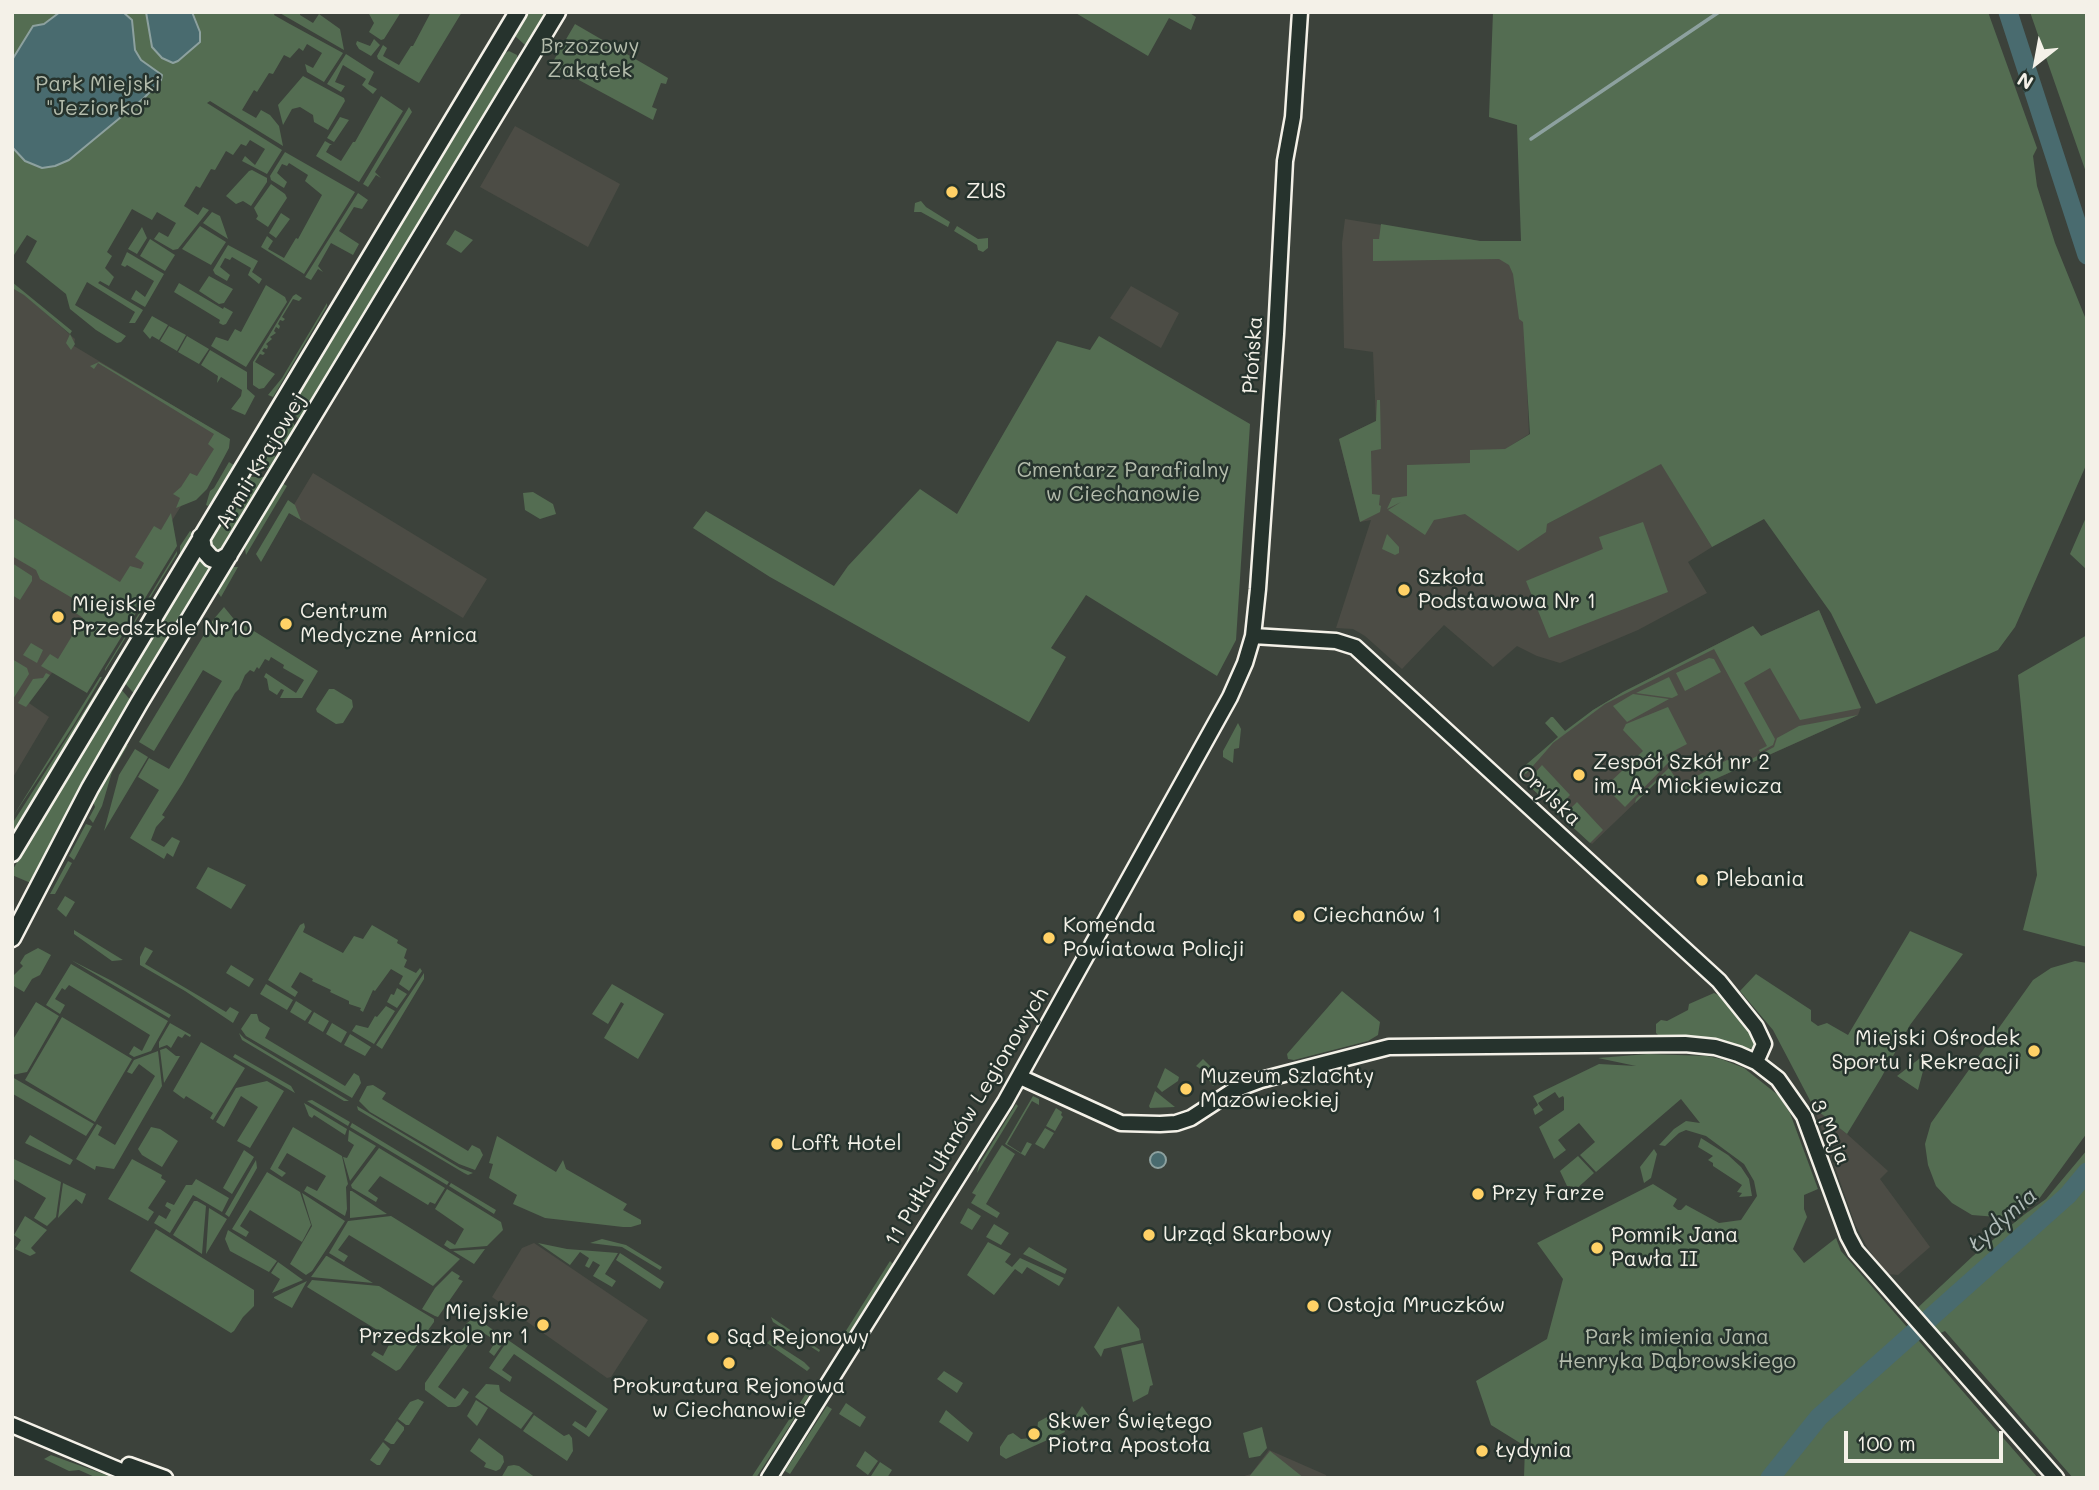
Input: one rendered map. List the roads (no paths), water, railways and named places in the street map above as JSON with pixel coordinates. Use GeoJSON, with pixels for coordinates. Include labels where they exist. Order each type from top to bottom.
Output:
{"type":"FeatureCollection","features":[{"type":"Feature","properties":{"kind":"main road","name":"Armii Krajowej"},"geometry":{"type":"LineString","coordinates":[[12,853],[518,12]]}},
{"type":"Feature","properties":{"kind":"main road","name":"Armii Krajowej"},"geometry":{"type":"LineString","coordinates":[[12,939],[90,788],[557,12]]}},
{"type":"Feature","properties":{"kind":"main road"},"geometry":{"type":"LineString","coordinates":[[201,537],[203,549],[211,558],[219,561],[229,555]]}},
{"type":"Feature","properties":{"kind":"street","name":"Płońska"},"geometry":{"type":"LineString","coordinates":[[1230,697],[1253,636],[1276,334],[1284,184],[1293,117],[1300,12]]}},
{"type":"Feature","properties":{"kind":"street","name":"Orylska"},"geometry":{"type":"LineString","coordinates":[[1253,636],[1336,641],[1355,646],[1719,981],[1756,1027],[1764,1044],[1756,1062]]}},
{"type":"Feature","properties":{"kind":"street","name":"11 Pułku Ułanów Legionowych"},"geometry":{"type":"LineString","coordinates":[[769,1478],[1020,1077],[1230,697]]}},
{"type":"Feature","properties":{"kind":"street","name":"3 Maja"},"geometry":{"type":"LineString","coordinates":[[1020,1077],[1121,1123],[1176,1123],[1206,1110],[1234,1090],[1285,1073],[1389,1047],[1685,1044],[1715,1047],[1756,1062],[1778,1079],[1804,1116],[1856,1251],[2056,1478]]}},
{"type":"Feature","properties":{"kind":"street"},"geometry":{"type":"LineString","coordinates":[[12,1425],[138,1478]]}},
{"type":"Feature","properties":{"kind":"street"},"geometry":{"type":"LineString","coordinates":[[90,1457],[130,1465],[165,1478]]}},
{"type":"Feature","properties":{"kind":"water"},"geometry":{"type":"Polygon","coordinates":[[[60,12],[123,12],[132,20],[135,50],[141,60],[162,75],[161,80],[144,98],[69,160],[42,168],[25,161],[12,147],[12,60],[33,26],[44,24],[60,12]]]}},
{"type":"Feature","properties":{"kind":"water"},"geometry":{"type":"Polygon","coordinates":[[[146,12],[192,12],[200,32],[200,42],[178,61],[173,63],[162,58],[152,47],[146,12]]]}},
{"type":"Feature","properties":{"kind":"water"},"geometry":{"type":"Polygon","coordinates":[[[1158,1152],[1164,1154],[1164,1166],[1158,1168],[1152,1166],[1150,1160],[1152,1154],[1158,1152]]]}},
{"type":"Feature","properties":{"kind":"waterway"},"geometry":{"type":"LineString","coordinates":[[1531,139],[1719,12]]}},
{"type":"Feature","properties":{"kind":"waterway","name":"Łydynia"},"geometry":{"type":"LineString","coordinates":[[2008,12],[2087,255]]}},
{"type":"Feature","properties":{"kind":"waterway","name":"Łydynia"},"geometry":{"type":"LineString","coordinates":[[1770,1478],[1819,1417],[2068,1195],[2087,1172]]}},
{"type":"Feature","properties":{"kind":"place","name":"ZUS"},"geometry":{"type":"Point","coordinates":[952,192]}},
{"type":"Feature","properties":{"kind":"place","name":"Szkoła Podstawowa Nr 1"},"geometry":{"type":"Point","coordinates":[1404,590]}},
{"type":"Feature","properties":{"kind":"place","name":"Miejskie Przedszkole Nr10"},"geometry":{"type":"Point","coordinates":[58,617]}},
{"type":"Feature","properties":{"kind":"place","name":"Centrum Medyczne Arnica"},"geometry":{"type":"Point","coordinates":[286,624]}},
{"type":"Feature","properties":{"kind":"place","name":"Zespół Szkół nr 2 im. A. Mickiewicza"},"geometry":{"type":"Point","coordinates":[1579,775]}},
{"type":"Feature","properties":{"kind":"place","name":"Plebania"},"geometry":{"type":"Point","coordinates":[1702,880]}},
{"type":"Feature","properties":{"kind":"place","name":"Ciechanów 1"},"geometry":{"type":"Point","coordinates":[1299,916]}},
{"type":"Feature","properties":{"kind":"place","name":"Komenda Powiatowa Policji"},"geometry":{"type":"Point","coordinates":[1049,938]}},
{"type":"Feature","properties":{"kind":"place","name":"Miejski Ośrodek Sportu i Rekreacji"},"geometry":{"type":"Point","coordinates":[2034,1051]}},
{"type":"Feature","properties":{"kind":"place","name":"Muzeum Szlachty Mazowieckiej"},"geometry":{"type":"Point","coordinates":[1186,1089]}},
{"type":"Feature","properties":{"kind":"place","name":"Lofft Hotel"},"geometry":{"type":"Point","coordinates":[777,1144]}},
{"type":"Feature","properties":{"kind":"place","name":"Przy Farze"},"geometry":{"type":"Point","coordinates":[1478,1194]}},
{"type":"Feature","properties":{"kind":"place","name":"Urząd Skarbowy"},"geometry":{"type":"Point","coordinates":[1149,1235]}},
{"type":"Feature","properties":{"kind":"place","name":"Pomnik Jana Pawła II"},"geometry":{"type":"Point","coordinates":[1597,1248]}},
{"type":"Feature","properties":{"kind":"place","name":"Ostoja Mruczków"},"geometry":{"type":"Point","coordinates":[1313,1306]}},
{"type":"Feature","properties":{"kind":"place","name":"Miejskie Przedszkole nr 1"},"geometry":{"type":"Point","coordinates":[543,1325]}},
{"type":"Feature","properties":{"kind":"place","name":"Sąd Rejonowy"},"geometry":{"type":"Point","coordinates":[713,1338]}},
{"type":"Feature","properties":{"kind":"place","name":"Prokuratura Rejonowa w Ciechanowie"},"geometry":{"type":"Point","coordinates":[729,1363]}},
{"type":"Feature","properties":{"kind":"place","name":"Skwer Świętego Piotra Apostoła"},"geometry":{"type":"Point","coordinates":[1034,1434]}},
{"type":"Feature","properties":{"kind":"place","name":"Łydynia"},"geometry":{"type":"Point","coordinates":[1482,1451]}},
{"type":"Feature","properties":{"kind":"park label","name":"Brzozowy Zakątek"},"geometry":{"type":"Point","coordinates":[590,59]}},
{"type":"Feature","properties":{"kind":"park label","name":"Park Miejski \"Jeziorko\""},"geometry":{"type":"Point","coordinates":[98,97]}},
{"type":"Feature","properties":{"kind":"park label","name":"Cmentarz Parafialny w Ciechanowie"},"geometry":{"type":"Point","coordinates":[1123,483]}},
{"type":"Feature","properties":{"kind":"park label","name":"Park imienia Jana Henryka Dąbrowskiego"},"geometry":{"type":"Point","coordinates":[1677,1350]}}]}
